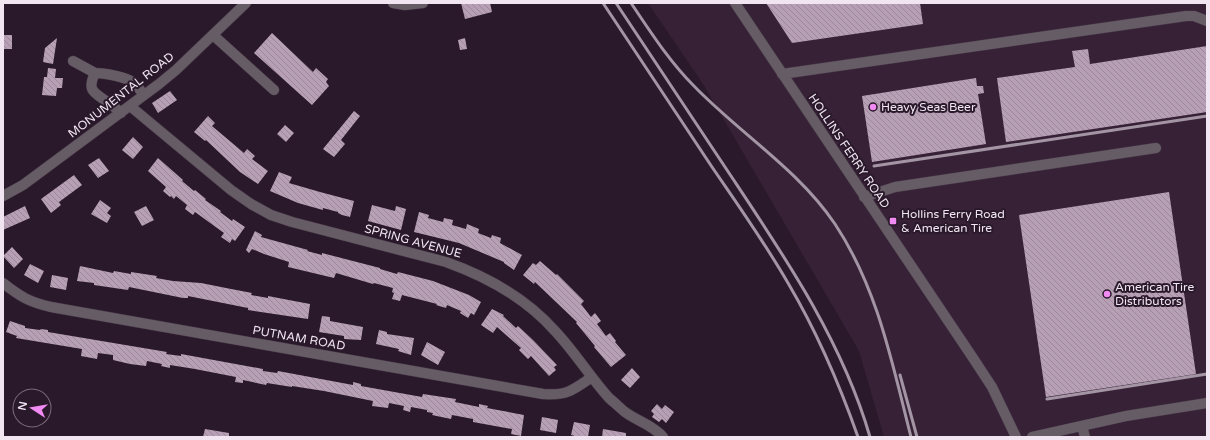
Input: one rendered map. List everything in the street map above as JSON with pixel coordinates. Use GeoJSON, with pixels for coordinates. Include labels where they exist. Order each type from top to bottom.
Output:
{"type":"FeatureCollection","features":[{"type":"Feature","properties":{"kind":"street","name":"MONUMENTAL ROAD"},"geometry":{"type":"LineString","coordinates":[[3,196],[23,185],[121,113],[176,70],[246,3]]}},
{"type":"Feature","properties":{"kind":"street"},"geometry":{"type":"LineString","coordinates":[[393,3],[405,5],[423,3]]}},
{"type":"Feature","properties":{"kind":"street","name":"HOLLINS FERRY ROAD"},"geometry":{"type":"LineString","coordinates":[[735,3],[992,387],[1016,437]]}},
{"type":"Feature","properties":{"kind":"street"},"geometry":{"type":"LineString","coordinates":[[782,74],[1186,16],[1194,16],[1207,21]]}},
{"type":"Feature","properties":{"kind":"street"},"geometry":{"type":"LineString","coordinates":[[213,35],[274,90]]}},
{"type":"Feature","properties":{"kind":"street"},"geometry":{"type":"LineString","coordinates":[[73,61],[95,73],[132,82],[136,84],[144,95]]}},
{"type":"Feature","properties":{"kind":"street"},"geometry":{"type":"LineString","coordinates":[[95,73],[92,86],[93,91],[98,96],[113,105],[121,113]]}},
{"type":"Feature","properties":{"kind":"street","name":"SPRING AVENUE"},"geometry":{"type":"LineString","coordinates":[[130,106],[231,190],[251,204],[271,215],[292,222],[446,262],[467,269],[490,280],[516,296],[539,314],[560,336],[609,397],[625,412],[658,431],[663,437]]}},
{"type":"Feature","properties":{"kind":"street"},"geometry":{"type":"LineString","coordinates":[[864,197],[895,187],[1156,148]]}},
{"type":"Feature","properties":{"kind":"street","name":"PUTNAM ROAD"},"geometry":{"type":"LineString","coordinates":[[3,283],[16,294],[32,302],[51,307],[543,394],[564,394],[575,389],[592,377]]}},
{"type":"Feature","properties":{"kind":"street"},"geometry":{"type":"LineString","coordinates":[[1032,437],[1126,416],[1207,403]]}},
{"type":"Feature","properties":{"kind":"street"},"geometry":{"type":"LineString","coordinates":[[1082,426],[1085,437]]}},
{"type":"Feature","properties":{"kind":"shaded area"},"geometry":{"type":"Polygon","coordinates":[[[648,3],[1207,3],[1207,437],[884,437],[859,351],[703,84],[648,3]]]}},
{"type":"Feature","properties":{"kind":"building"},"geometry":{"type":"Polygon","coordinates":[[[461,3],[490,3],[492,12],[465,19],[461,3]]]}},
{"type":"Feature","properties":{"kind":"building"},"geometry":{"type":"Polygon","coordinates":[[[766,3],[920,3],[923,24],[792,43],[766,3]]]}},
{"type":"Feature","properties":{"kind":"building"},"geometry":{"type":"Polygon","coordinates":[[[272,33],[313,72],[316,68],[328,79],[326,82],[329,86],[312,105],[254,53],[272,33]]]}},
{"type":"Feature","properties":{"kind":"building"},"geometry":{"type":"Polygon","coordinates":[[[3,35],[12,35],[12,49],[3,49],[3,35]]]}},
{"type":"Feature","properties":{"kind":"building"},"geometry":{"type":"Polygon","coordinates":[[[57,38],[53,64],[43,62],[45,48],[57,38]]]}},
{"type":"Feature","properties":{"kind":"building"},"geometry":{"type":"Polygon","coordinates":[[[465,38],[467,49],[460,50],[458,40],[465,38]]]}},
{"type":"Feature","properties":{"kind":"building"},"geometry":{"type":"Polygon","coordinates":[[[1207,46],[1207,112],[1006,142],[997,78],[1075,67],[1072,51],[1088,49],[1090,64],[1207,46]]]}},
{"type":"Feature","properties":{"kind":"building"},"geometry":{"type":"Polygon","coordinates":[[[48,68],[56,69],[55,78],[63,78],[62,88],[57,88],[56,96],[42,95],[44,77],[47,77],[48,68]]]}},
{"type":"Feature","properties":{"kind":"building"},"geometry":{"type":"Polygon","coordinates":[[[976,78],[977,86],[983,86],[984,93],[978,94],[986,144],[872,162],[862,96],[976,78]]]}},
{"type":"Feature","properties":{"kind":"building"},"geometry":{"type":"Polygon","coordinates":[[[170,91],[177,100],[158,113],[152,103],[170,91]]]}},
{"type":"Feature","properties":{"kind":"building"},"geometry":{"type":"Polygon","coordinates":[[[354,111],[360,116],[341,140],[345,144],[334,157],[323,149],[354,111]]]}},
{"type":"Feature","properties":{"kind":"building"},"geometry":{"type":"Polygon","coordinates":[[[208,116],[215,123],[212,126],[244,153],[247,149],[255,156],[252,159],[268,171],[258,184],[240,172],[206,140],[205,141],[194,132],[208,116]]]}},
{"type":"Feature","properties":{"kind":"building"},"geometry":{"type":"Polygon","coordinates":[[[285,125],[294,133],[286,142],[277,134],[285,125]]]}},
{"type":"Feature","properties":{"kind":"building"},"geometry":{"type":"Polygon","coordinates":[[[133,137],[143,147],[133,159],[122,150],[133,137]]]}},
{"type":"Feature","properties":{"kind":"building"},"geometry":{"type":"Polygon","coordinates":[[[99,158],[109,171],[98,178],[88,165],[99,158]]]}},
{"type":"Feature","properties":{"kind":"building"},"geometry":{"type":"Polygon","coordinates":[[[158,158],[183,180],[182,181],[221,211],[220,212],[232,221],[233,219],[245,227],[235,241],[232,239],[230,243],[221,237],[224,233],[195,212],[193,215],[185,209],[187,205],[176,196],[174,199],[163,191],[166,187],[148,171],[158,158]]]}},
{"type":"Feature","properties":{"kind":"building"},"geometry":{"type":"Polygon","coordinates":[[[279,172],[292,177],[289,183],[354,201],[350,217],[342,215],[338,212],[323,208],[323,210],[298,203],[270,191],[279,172]]]}},
{"type":"Feature","properties":{"kind":"building"},"geometry":{"type":"Polygon","coordinates":[[[74,175],[82,185],[59,202],[61,205],[51,213],[41,199],[74,175]]]}},
{"type":"Feature","properties":{"kind":"building","name":"American Tire Distributors"},"geometry":{"type":"Polygon","coordinates":[[[1169,192],[1196,374],[1046,397],[1019,215],[1169,192]]]}},
{"type":"Feature","properties":{"kind":"building"},"geometry":{"type":"Polygon","coordinates":[[[100,200],[111,208],[107,213],[111,216],[107,223],[91,214],[100,200]]]}},
{"type":"Feature","properties":{"kind":"building"},"geometry":{"type":"Polygon","coordinates":[[[372,205],[395,211],[396,206],[406,209],[401,230],[368,221],[372,205]]]}},
{"type":"Feature","properties":{"kind":"building"},"geometry":{"type":"Polygon","coordinates":[[[25,206],[30,218],[3,230],[3,217],[25,206]]]}},
{"type":"Feature","properties":{"kind":"building"},"geometry":{"type":"Polygon","coordinates":[[[146,206],[154,220],[142,226],[134,212],[146,206]]]}},
{"type":"Feature","properties":{"kind":"building"},"geometry":{"type":"Polygon","coordinates":[[[419,212],[429,215],[428,218],[443,222],[444,218],[453,220],[452,225],[466,229],[467,224],[479,229],[478,233],[491,238],[492,235],[501,238],[500,243],[522,255],[514,270],[504,262],[459,243],[414,232],[419,212]]]}},
{"type":"Feature","properties":{"kind":"building"},"geometry":{"type":"Polygon","coordinates":[[[255,231],[262,235],[261,237],[308,250],[307,251],[322,255],[322,253],[397,274],[398,272],[433,281],[469,295],[481,302],[474,315],[471,313],[468,318],[460,313],[461,311],[447,305],[446,308],[436,305],[437,304],[402,295],[400,301],[392,299],[394,293],[392,292],[393,288],[373,284],[336,273],[334,278],[288,267],[289,262],[252,249],[249,253],[246,250],[255,231]]]}},
{"type":"Feature","properties":{"kind":"building"},"geometry":{"type":"Polygon","coordinates":[[[12,247],[23,259],[14,268],[3,256],[12,247]]]}},
{"type":"Feature","properties":{"kind":"building"},"geometry":{"type":"Polygon","coordinates":[[[540,261],[556,275],[557,274],[584,301],[581,304],[591,317],[595,313],[601,321],[597,324],[606,336],[610,333],[616,341],[615,342],[626,355],[611,367],[594,347],[595,346],[576,323],[577,322],[535,282],[534,284],[523,275],[533,263],[536,265],[540,261]]]}},
{"type":"Feature","properties":{"kind":"building"},"geometry":{"type":"Polygon","coordinates":[[[30,264],[44,271],[38,283],[24,275],[30,264]]]}},
{"type":"Feature","properties":{"kind":"building"},"geometry":{"type":"Polygon","coordinates":[[[80,266],[113,273],[114,271],[131,274],[131,272],[157,276],[156,278],[173,281],[201,283],[252,293],[251,295],[268,298],[268,296],[310,304],[308,319],[248,310],[248,308],[188,296],[188,298],[183,298],[129,287],[128,290],[94,285],[94,283],[77,281],[80,266]]]}},
{"type":"Feature","properties":{"kind":"building"},"geometry":{"type":"Polygon","coordinates":[[[52,275],[68,278],[66,290],[50,287],[52,275]]]}},
{"type":"Feature","properties":{"kind":"building"},"geometry":{"type":"Polygon","coordinates":[[[492,309],[504,315],[503,316],[516,328],[518,326],[533,340],[557,365],[554,367],[556,370],[549,376],[531,356],[528,359],[519,350],[521,348],[497,327],[493,333],[481,325],[492,309]]]}},
{"type":"Feature","properties":{"kind":"building"},"geometry":{"type":"Polygon","coordinates":[[[322,316],[330,317],[330,321],[363,327],[361,340],[344,339],[344,336],[319,332],[322,316]]]}},
{"type":"Feature","properties":{"kind":"building"},"geometry":{"type":"Polygon","coordinates":[[[10,321],[25,326],[25,328],[48,330],[48,332],[167,352],[166,354],[181,356],[181,354],[263,369],[263,371],[277,373],[278,371],[353,385],[353,382],[361,384],[361,386],[422,397],[423,394],[456,399],[455,402],[479,407],[479,404],[488,406],[487,408],[524,415],[521,436],[511,434],[512,429],[473,422],[473,419],[452,415],[451,419],[432,415],[433,413],[427,412],[427,410],[411,407],[410,412],[403,410],[404,406],[389,403],[388,408],[372,406],[373,401],[324,391],[267,383],[266,385],[243,380],[243,383],[235,382],[236,377],[195,369],[170,365],[170,368],[161,366],[162,364],[147,361],[146,366],[130,364],[113,360],[113,355],[98,353],[97,359],[81,356],[82,349],[16,338],[17,336],[6,332],[10,321]]]}},
{"type":"Feature","properties":{"kind":"building"},"geometry":{"type":"Polygon","coordinates":[[[379,330],[387,332],[387,334],[414,338],[411,355],[398,351],[399,349],[376,344],[379,330]]]}},
{"type":"Feature","properties":{"kind":"building"},"geometry":{"type":"Polygon","coordinates":[[[427,342],[445,352],[438,365],[421,355],[427,342]]]}},
{"type":"Feature","properties":{"kind":"building"},"geometry":{"type":"Polygon","coordinates":[[[632,368],[640,377],[630,388],[621,380],[632,368]]]}},
{"type":"Feature","properties":{"kind":"building"},"geometry":{"type":"Polygon","coordinates":[[[657,404],[662,409],[665,405],[674,412],[666,423],[662,419],[659,422],[652,417],[654,414],[651,411],[657,404]]]}},
{"type":"Feature","properties":{"kind":"building"},"geometry":{"type":"Polygon","coordinates":[[[542,417],[558,420],[556,433],[540,430],[542,417]]]}},
{"type":"Feature","properties":{"kind":"building"},"geometry":{"type":"Polygon","coordinates":[[[574,422],[590,425],[588,437],[571,435],[574,422]]]}},
{"type":"Feature","properties":{"kind":"building"},"geometry":{"type":"Polygon","coordinates":[[[205,429],[229,433],[229,437],[203,437],[205,429]]]}},
{"type":"Feature","properties":{"kind":"building"},"geometry":{"type":"Polygon","coordinates":[[[603,429],[626,433],[626,437],[602,437],[603,429]]]}},
{"type":"Feature","properties":{"kind":"railway"},"geometry":{"type":"LineString","coordinates":[[603,3],[761,239],[799,301],[827,358],[858,437]]}},
{"type":"Feature","properties":{"kind":"railway"},"geometry":{"type":"LineString","coordinates":[[616,3],[773,240],[812,303],[845,368],[859,402],[870,437]]}},
{"type":"Feature","properties":{"kind":"railway"},"geometry":{"type":"LineString","coordinates":[[631,3],[660,46],[684,76],[711,102],[786,168],[820,204],[835,224],[850,249],[873,300],[890,354],[911,437]]}},
{"type":"Feature","properties":{"kind":"railway"},"geometry":{"type":"LineString","coordinates":[[874,166],[1207,116]]}},
{"type":"Feature","properties":{"kind":"railway"},"geometry":{"type":"LineString","coordinates":[[1047,399],[1207,374]]}},
{"type":"Feature","properties":{"kind":"railway"},"geometry":{"type":"LineString","coordinates":[[900,375],[917,437]]}},
{"type":"Feature","properties":{"kind":"place","name":"Heavy Seas Beer"},"geometry":{"type":"Point","coordinates":[873,107]}},
{"type":"Feature","properties":{"kind":"place","name":"Hollins Ferry Road & American Tire"},"geometry":{"type":"Point","coordinates":[893,221]}},
{"type":"Feature","properties":{"kind":"place","name":"American Tire Distributors"},"geometry":{"type":"Point","coordinates":[1107,294]}}]}
